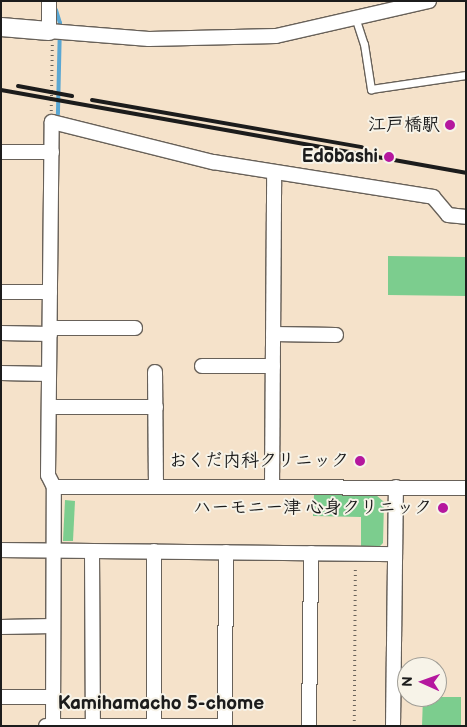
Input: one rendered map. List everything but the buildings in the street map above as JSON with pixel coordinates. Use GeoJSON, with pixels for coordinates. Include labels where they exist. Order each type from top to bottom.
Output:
{"type":"FeatureCollection","features":[{"type":"Feature","properties":{"kind":"street"},"geometry":{"type":"LineString","coordinates":[[49,1],[56,32]]}},
{"type":"Feature","properties":{"kind":"street"},"geometry":{"type":"LineString","coordinates":[[1,27],[149,39],[255,38],[356,20],[429,1]]}},
{"type":"Feature","properties":{"kind":"street"},"geometry":{"type":"LineString","coordinates":[[226,552],[225,726],[51,725],[53,697],[54,486],[48,475],[52,122],[213,162],[274,174],[433,197],[448,215],[466,217]]}},
{"type":"Feature","properties":{"kind":"street"},"geometry":{"type":"LineString","coordinates":[[1,152],[52,152]]}},
{"type":"Feature","properties":{"kind":"street"},"geometry":{"type":"LineString","coordinates":[[272,486],[274,174]]}},
{"type":"Feature","properties":{"kind":"street"},"geometry":{"type":"LineString","coordinates":[[1,292],[50,292]]}},
{"type":"Feature","properties":{"kind":"street"},"geometry":{"type":"LineString","coordinates":[[1,333],[135,328]]}},
{"type":"Feature","properties":{"kind":"street"},"geometry":{"type":"LineString","coordinates":[[273,334],[336,335]]}},
{"type":"Feature","properties":{"kind":"street"},"geometry":{"type":"LineString","coordinates":[[202,366],[273,366]]}},
{"type":"Feature","properties":{"kind":"street"},"geometry":{"type":"LineString","coordinates":[[155,372],[156,486]]}},
{"type":"Feature","properties":{"kind":"street"},"geometry":{"type":"LineString","coordinates":[[1,373],[49,374]]}},
{"type":"Feature","properties":{"kind":"street"},"geometry":{"type":"LineString","coordinates":[[49,407],[156,407]]}},
{"type":"Feature","properties":{"kind":"street"},"geometry":{"type":"LineString","coordinates":[[54,486],[466,488]]}},
{"type":"Feature","properties":{"kind":"street"},"geometry":{"type":"LineString","coordinates":[[393,726],[396,487]]}},
{"type":"Feature","properties":{"kind":"street"},"geometry":{"type":"LineString","coordinates":[[1,550],[395,554]]}},
{"type":"Feature","properties":{"kind":"street"},"geometry":{"type":"LineString","coordinates":[[92,550],[93,725]]}},
{"type":"Feature","properties":{"kind":"street"},"geometry":{"type":"LineString","coordinates":[[154,551],[154,726]]}},
{"type":"Feature","properties":{"kind":"street"},"geometry":{"type":"LineString","coordinates":[[309,726],[311,553]]}},
{"type":"Feature","properties":{"kind":"street"},"geometry":{"type":"LineString","coordinates":[[1,627],[53,626]]}},
{"type":"Feature","properties":{"kind":"street"},"geometry":{"type":"LineString","coordinates":[[1,697],[53,697]]}},
{"type":"Feature","properties":{"kind":"lane"},"geometry":{"type":"LineString","coordinates":[[356,20],[364,44],[371,89],[466,75]]}},
{"type":"Feature","properties":{"kind":"path"},"geometry":{"type":"LineString","coordinates":[[51,100],[52,38],[56,32]]}},
{"type":"Feature","properties":{"kind":"path"},"geometry":{"type":"LineString","coordinates":[[354,726],[355,553]]}},
{"type":"Feature","properties":{"kind":"green space"},"geometry":{"type":"Polygon","coordinates":[[[388,256],[466,257],[466,296],[388,295],[388,256]]]}},
{"type":"Feature","properties":{"kind":"green space"},"geometry":{"type":"Polygon","coordinates":[[[314,495],[376,495],[384,502],[383,543],[377,549],[361,549],[361,517],[313,516],[314,495]]]}},
{"type":"Feature","properties":{"kind":"green space"},"geometry":{"type":"Polygon","coordinates":[[[65,500],[75,501],[73,541],[63,541],[65,500]]]}},
{"type":"Feature","properties":{"kind":"green space"},"geometry":{"type":"Polygon","coordinates":[[[447,697],[461,697],[461,726],[422,726],[423,707],[447,707],[447,697]]]}},
{"type":"Feature","properties":{"kind":"waterway"},"geometry":{"type":"LineString","coordinates":[[56,10],[60,23],[58,114]]}},
{"type":"Feature","properties":{"kind":"railway"},"geometry":{"type":"LineString","coordinates":[[18,86],[72,96]]}},
{"type":"Feature","properties":{"kind":"railway"},"geometry":{"type":"LineString","coordinates":[[1,90],[466,173]]}},
{"type":"Feature","properties":{"kind":"railway"},"geometry":{"type":"LineString","coordinates":[[92,100],[362,147]]}},
{"type":"Feature","properties":{"kind":"place","name":"江戸橋駅"},"geometry":{"type":"Point","coordinates":[450,125]}},
{"type":"Feature","properties":{"kind":"place","name":"Edobashi"},"geometry":{"type":"Point","coordinates":[389,157]}},
{"type":"Feature","properties":{"kind":"place","name":"おくだ内科クリニック"},"geometry":{"type":"Point","coordinates":[360,461]}},
{"type":"Feature","properties":{"kind":"place","name":"ハーモニー津 心身クリニック"},"geometry":{"type":"Point","coordinates":[443,508]}},
{"type":"Feature","properties":{"kind":"district","name":"Kamihamacho 5-chome"},"geometry":{"type":"Point","coordinates":[161,704]}}]}
